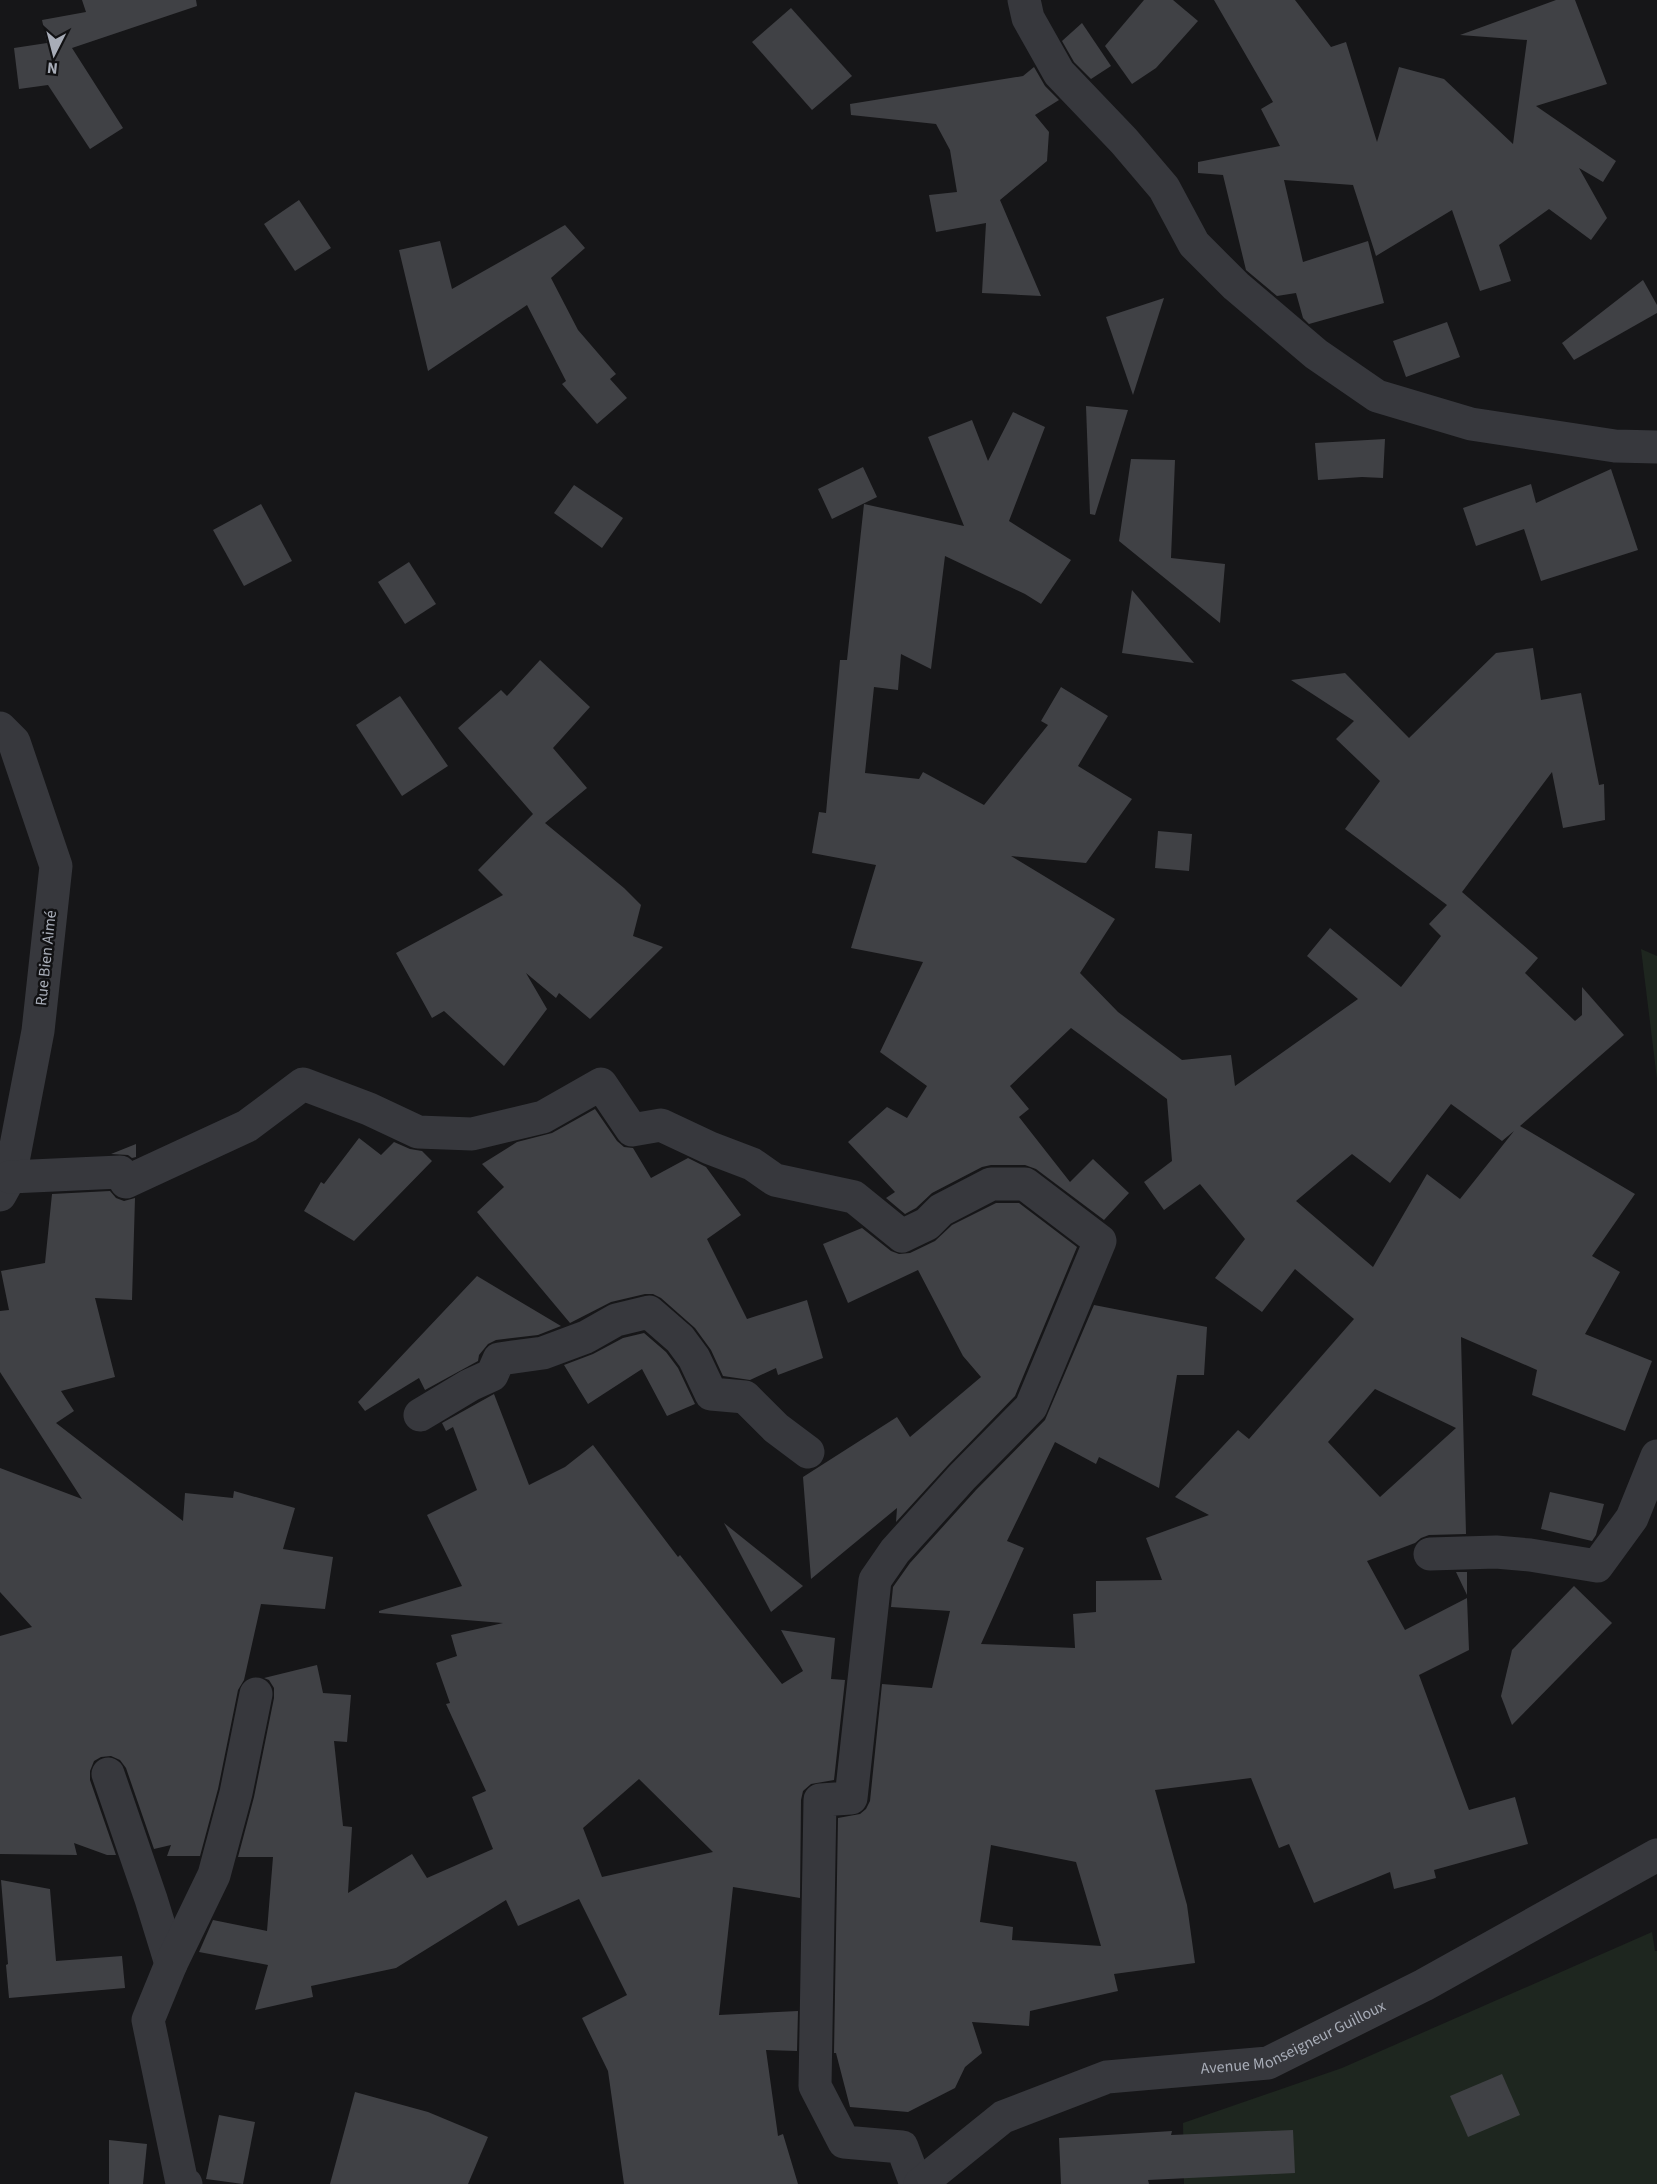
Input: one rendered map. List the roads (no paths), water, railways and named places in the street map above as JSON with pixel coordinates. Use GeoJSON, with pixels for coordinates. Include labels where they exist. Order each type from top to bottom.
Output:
{"type":"FeatureCollection","features":[{"type":"Feature","properties":{"kind":"street"},"geometry":{"type":"LineString","coordinates":[[1024,0],[1029,18],[1059,73],[1124,141],[1164,188],[1194,244],[1236,286],[1316,354],[1377,396],[1471,424],[1615,446],[1657,447]]}},
{"type":"Feature","properties":{"kind":"street","name":"Rue Bien Aimé"},"geometry":{"type":"LineString","coordinates":[[0,728],[14,742],[56,866],[38,1031],[5,1186]]}},
{"type":"Feature","properties":{"kind":"street"},"geometry":{"type":"LineString","coordinates":[[5,1186],[120,1172],[126,1182],[247,1126],[303,1084],[369,1109],[417,1132],[472,1134],[543,1117],[601,1084],[632,1130],[661,1125],[710,1148],[752,1164],[776,1180],[854,1197],[902,1236],[927,1224],[941,1210],[991,1185],[1025,1184],[1100,1241],[1031,1407],[954,1485],[895,1551],[875,1580],[851,1798],[820,1800],[815,2086],[844,2142],[902,2147],[918,2184]]}},
{"type":"Feature","properties":{"kind":"street"},"geometry":{"type":"LineString","coordinates":[[420,1415],[470,1385],[492,1375],[499,1359],[543,1353],[586,1337],[616,1320],[649,1312],[680,1339],[694,1358],[711,1394],[745,1397],[776,1428],[808,1452]]}},
{"type":"Feature","properties":{"kind":"street"},"geometry":{"type":"LineString","coordinates":[[1430,1554],[1496,1552],[1597,1566],[1632,1518],[1657,1456]]}},
{"type":"Feature","properties":{"kind":"street"},"geometry":{"type":"LineString","coordinates":[[183,2184],[148,2020],[171,1965],[214,1875],[236,1793],[256,1694]]}},
{"type":"Feature","properties":{"kind":"street"},"geometry":{"type":"LineString","coordinates":[[108,1773],[171,1965]]}},
{"type":"Feature","properties":{"kind":"street","name":"Avenue Monseigneur Guilloux"},"geometry":{"type":"LineString","coordinates":[[918,2184],[1003,2117],[1107,2078],[1268,2063],[1424,1985],[1657,1855]]}}]}
